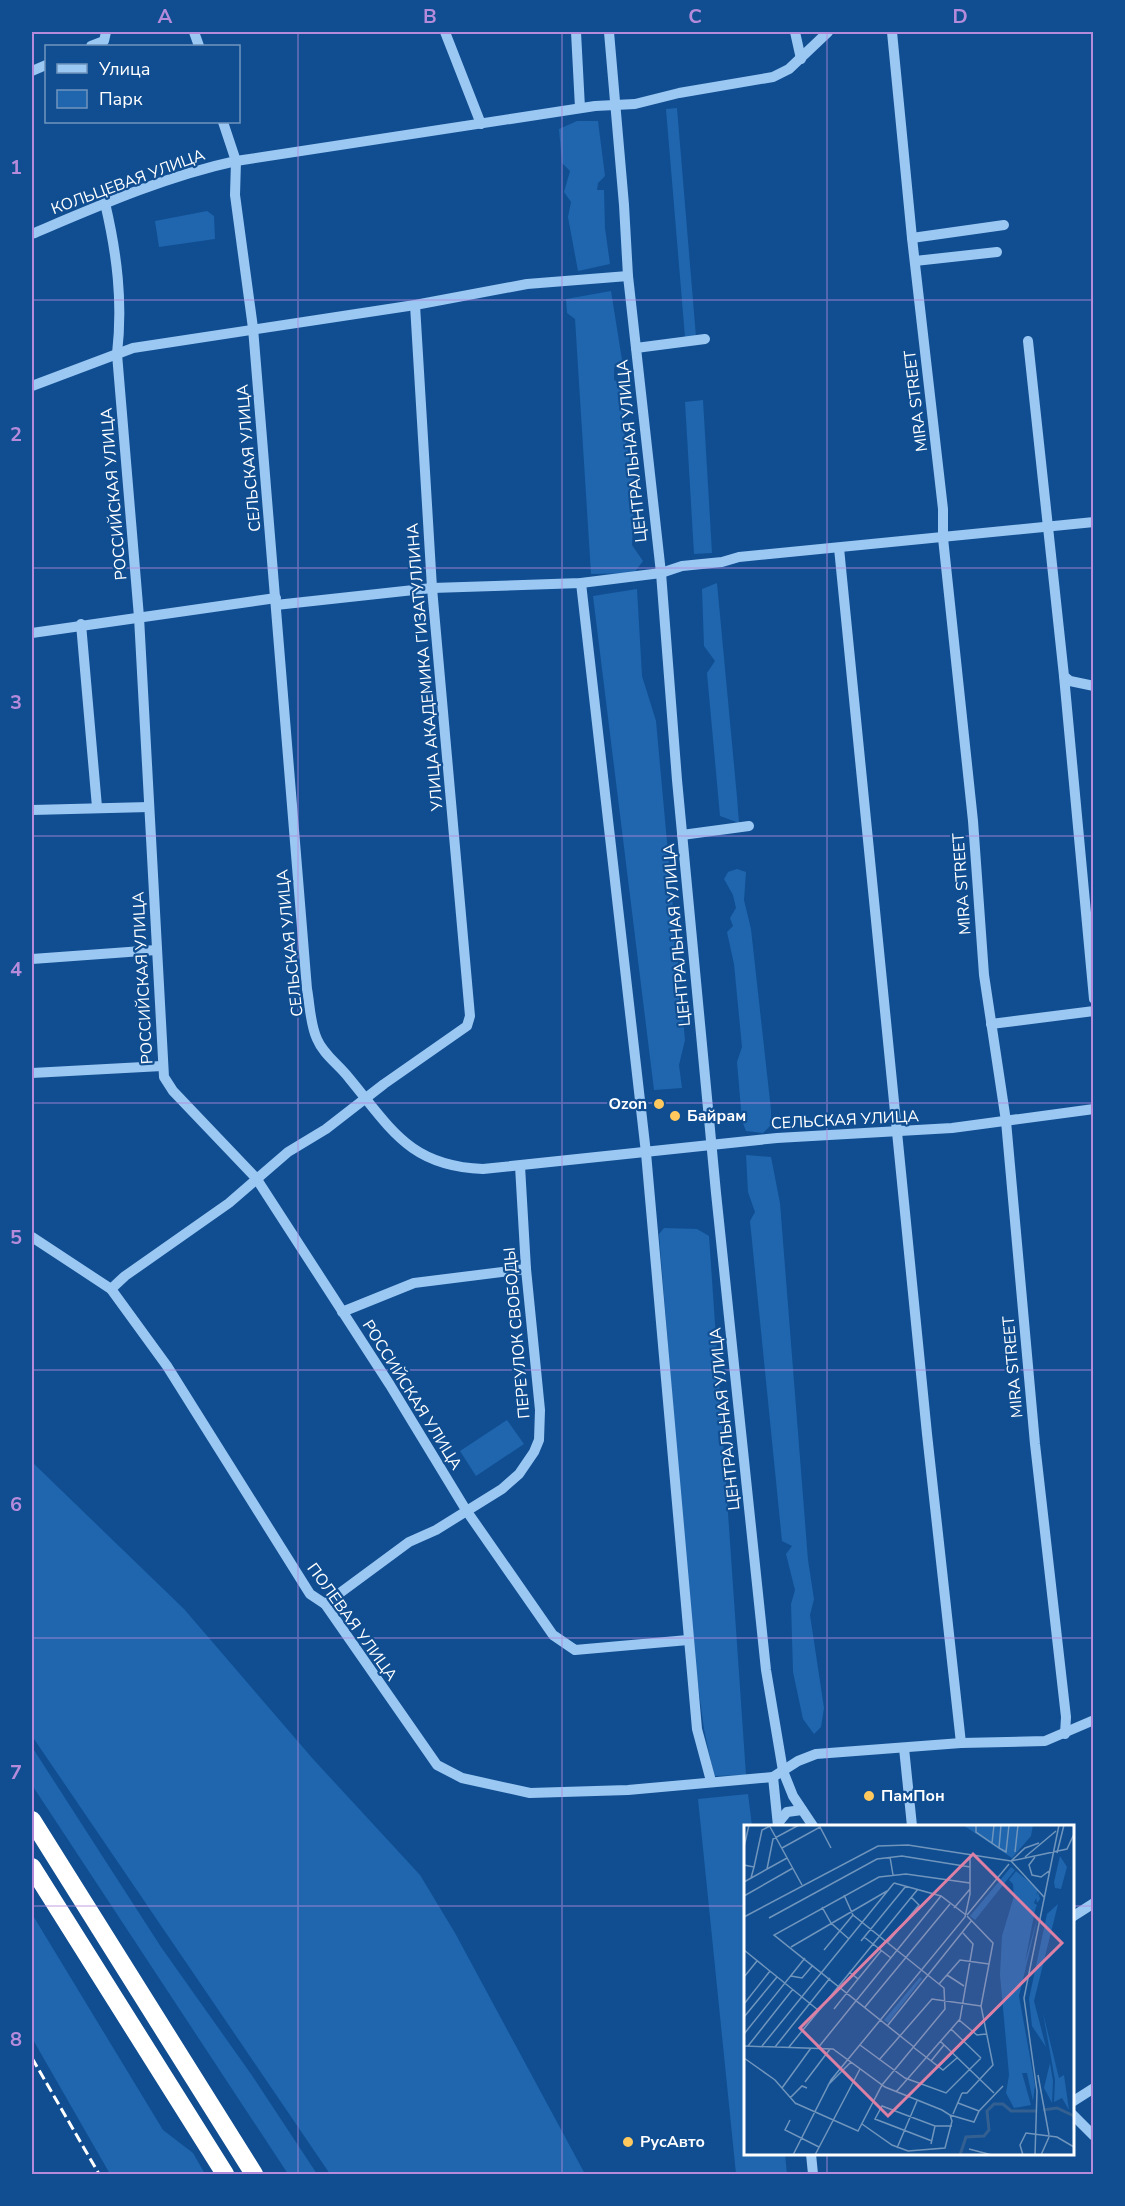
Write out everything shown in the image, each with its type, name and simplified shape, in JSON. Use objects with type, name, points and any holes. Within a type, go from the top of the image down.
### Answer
[{"type":"highway","points":[[32,1820],[254,2175]]},
{"type":"highway","points":[[32,1867],[225,2175]]},
{"type":"street","points":[[446,32],[481,124]]},
{"type":"street","points":[[576,32],[580,108]]},
{"type":"street","name":"ЦЕНТРАЛЬНАЯ УЛИЦА","points":[[609,32],[628,276],[661,573],[682,835],[711,1147],[766,1671],[778,1774],[812,1825]]},
{"type":"street","points":[[795,32],[801,59]]},
{"type":"street","name":"КОЛЬЦЕВАЯ УЛИЦА","points":[[32,234],[105,203],[204,168],[236,161],[580,108],[635,104],[679,93],[773,77],[789,69],[828,32]]},
{"type":"street","name":"MIRA STREET","points":[[892,32],[912,238],[943,509],[943,538],[973,820],[984,975],[1006,1121],[1035,1444],[1066,1717],[1065,1734]]},
{"type":"street","points":[[92,45],[105,36]]},
{"type":"street","name":"СЕЛЬСКАЯ УЛИЦА","points":[[223,123],[236,161],[235,195],[253,328],[307,989],[314,1032],[320,1046],[366,1099],[401,1138],[435,1162],[461,1168],[483,1169],[711,1147],[777,1138],[898,1132],[1094,1109]]},
{"type":"street","name":"РОССИЙСКАЯ УЛИЦА","points":[[105,203],[116,245],[122,315],[117,354],[138,617],[164,1077],[173,1091],[256,1178],[466,1510],[553,1635],[575,1650],[688,1640]]},
{"type":"street","points":[[912,238],[1004,225]]},
{"type":"street","points":[[915,261],[997,252]]},
{"type":"street","points":[[32,386],[133,348],[415,305],[527,284],[628,276]]},
{"type":"street","name":"УЛИЦА АКАДЕМИКА ГИЗАТУЛЛИНА","points":[[366,1099],[467,1026],[469,1005],[432,588],[415,305]]},
{"type":"street","points":[[636,348],[705,339]]},
{"type":"street","points":[[1028,341],[1046,527],[1064,676],[1094,999]]},
{"type":"street","points":[[32,633],[81,624],[276,601],[432,588],[581,583],[661,573],[682,566],[722,562],[739,557],[1094,522]]},
{"type":"street","points":[[839,548],[928,1446],[961,1743]]},
{"type":"street","points":[[581,583],[646,1153],[697,1729],[711,1781]]},
{"type":"street","points":[[81,624],[97,807]]},
{"type":"street","points":[[1064,676],[1070,681],[1094,686]]},
{"type":"street","points":[[32,810],[149,807]]},
{"type":"street","points":[[682,835],[749,826]]},
{"type":"street","points":[[32,959],[156,950]]},
{"type":"street","points":[[991,1024],[1094,1011]]},
{"type":"street","points":[[32,1073],[162,1066]]},
{"type":"street","points":[[111,1289],[125,1276],[229,1203],[288,1152],[366,1099]]},
{"type":"street","name":"ПЕРЕУЛОК СВОБОДЫ","points":[[325,1605],[409,1542],[436,1530],[502,1489],[519,1474],[539,1440],[540,1410],[526,1269],[520,1166]]},
{"type":"street","name":"ПОЛЕВАЯ УЛИЦА","points":[[32,1236],[111,1289],[167,1365],[310,1594],[325,1605],[437,1765],[462,1778],[530,1793],[628,1790],[778,1774]]},
{"type":"street","points":[[342,1312],[414,1283],[526,1269]]},
{"type":"street","points":[[778,1825],[778,1774],[798,1761],[816,1754],[961,1743],[1046,1741],[1094,1720]]},
{"type":"street","points":[[904,1748],[912,1825]]},
{"type":"street","points":[[778,1825],[787,1812],[802,1810]]},
{"type":"street","points":[[1074,1916],[1094,1903]]},
{"type":"street","points":[[1074,2101],[1094,2088]]},
{"type":"street","points":[[1074,2116],[1094,2136]]},
{"type":"street","points":[[811,2155],[813,2175]]},
{"type":"green space","points":[[677,108],[696,337],[685,337],[666,109]]},
{"type":"green space","points":[[577,121],[598,121],[605,176],[598,183],[597,190],[604,190],[605,228],[610,264],[578,271],[568,217],[571,202],[564,192],[570,171],[562,163],[559,129]]},
{"type":"green space","points":[[207,211],[214,216],[215,239],[159,247],[155,221]]},
{"type":"green space","points":[[611,291],[622,360],[614,368],[614,380],[622,384],[624,432],[635,485],[632,545],[643,561],[634,573],[591,574],[575,319],[567,313],[566,299]]},
{"type":"green space","points":[[703,400],[712,553],[694,554],[685,402]]},
{"type":"green space","points":[[717,583],[739,823],[720,816],[707,673],[715,661],[704,646],[702,589]]},
{"type":"green space","points":[[637,589],[642,676],[656,721],[685,1040],[679,1065],[682,1088],[654,1090],[593,596]]},
{"type":"green space","points":[[737,869],[746,872],[744,900],[751,929],[771,1110],[771,1125],[763,1133],[746,1131],[742,1121],[737,1062],[742,1047],[734,964],[727,932],[733,926],[730,918],[736,908],[733,895],[724,879],[728,872]]},
{"type":"green space","points":[[746,1155],[771,1157],[780,1203],[808,1560],[814,1599],[810,1615],[824,1708],[821,1727],[814,1734],[803,1719],[793,1672],[791,1604],[795,1590],[786,1554],[792,1546],[782,1541],[750,1221],[755,1212],[748,1192]]},
{"type":"green space","points":[[664,1228],[697,1229],[709,1236],[746,1775],[714,1776],[704,1729],[691,1632],[659,1234]]},
{"type":"green space","points":[[507,1420],[524,1444],[476,1476],[460,1451]]},
{"type":"green space","points":[[32,1462],[184,1609],[313,1759],[420,1875],[455,1933],[585,2174],[330,2174],[32,1736]]},
{"type":"green space","points":[[32,1747],[161,1947],[251,2074],[317,2174],[288,2174],[32,1785]]},
{"type":"green space","points":[[748,1794],[752,1825],[744,1825],[744,2155],[785,2155],[787,2174],[736,2174],[698,1799]]},
{"type":"green space","points":[[32,1914],[163,2130],[193,2153],[205,2174],[110,2174],[32,2038]]},
{"type":"railway","points":[[32,2058],[99,2174]]},
{"type":"place","name":"Ozon","points":[[659,1104]]},
{"type":"place","name":"Байрам","points":[[675,1116]]},
{"type":"place","name":"ПамПон","points":[[869,1796]]},
{"type":"place","name":"РусАвто","points":[[628,2142]]}]
